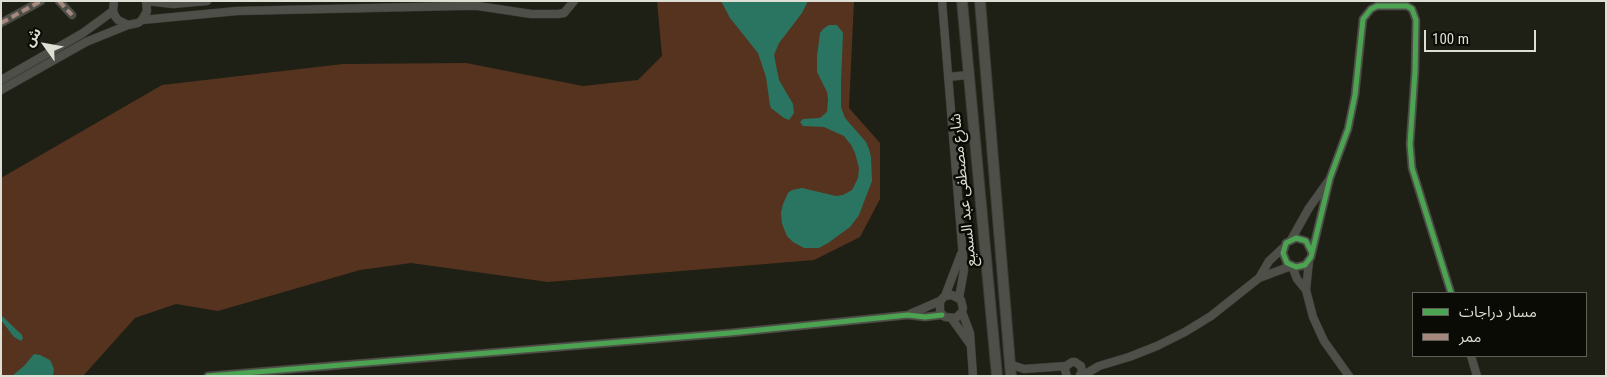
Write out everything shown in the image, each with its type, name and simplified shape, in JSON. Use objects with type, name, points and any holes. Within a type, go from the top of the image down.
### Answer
[{"type":"street","points":[[1,23],[41,1]]},
{"type":"street","points":[[59,1],[72,15]]},
{"type":"street","points":[[114,1],[113,11],[118,20],[128,24]]},
{"type":"street","points":[[142,20],[147,11],[146,1],[173,4],[206,1]]},
{"type":"street","points":[[1,90],[86,42],[142,20],[238,11],[362,5],[478,6],[531,14],[558,14],[564,13],[574,1]]},
{"type":"street","points":[[942,1],[964,270],[959,298]]},
{"type":"street","name":"شارع مصطفى عبد السميع","points":[[962,1],[997,376]]},
{"type":"street","name":"شارع مصطفى عبد السميع","points":[[980,1],[1010,376]]},
{"type":"street","points":[[1348,375],[1318,330],[1306,290],[1309,262],[1330,178],[1348,129],[1355,95],[1363,19],[1371,9],[1377,6],[1407,6],[1412,9],[1416,20],[1415,72],[1410,144],[1412,168],[1451,292]]},
{"type":"street","points":[[1,80],[83,33],[113,11]]},
{"type":"street","points":[[963,20],[970,12],[981,15]]},
{"type":"street","points":[[948,77],[968,75]]},
{"type":"street","points":[[1259,278],[1269,262],[1291,240],[1309,208],[1330,178]]},
{"type":"street","points":[[1291,240],[1302,239],[1306,241],[1312,251]]},
{"type":"street","points":[[1283,248],[1284,258],[1306,290]]},
{"type":"street","points":[[942,315],[939,309],[942,299],[962,253]]},
{"type":"street","points":[[1080,375],[1099,366],[1129,357],[1185,332],[1211,316],[1259,278],[1291,266],[1301,267],[1309,262]]},
{"type":"street","points":[[908,315],[952,294],[959,298],[962,304],[962,312],[968,325],[973,376]]},
{"type":"street","points":[[952,319],[962,312]]},
{"type":"street","points":[[208,376],[721,333],[908,315],[925,317],[942,315],[952,319],[970,344]]},
{"type":"street","points":[[1471,357],[1477,376]]},
{"type":"street","points":[[1009,364],[1024,369],[1066,366],[1072,362],[1099,366]]},
{"type":"street","points":[[1079,364],[1082,369],[1080,375]]},
{"type":"street","points":[[1066,366],[1064,370],[1067,376]]},
{"type":"shaded area","points":[[657,1],[854,1],[849,108],[880,143],[880,199],[860,237],[814,260],[548,282],[411,263],[360,270],[218,311],[176,304],[135,318],[83,376],[1,376],[1,178],[162,85],[343,64],[466,63],[583,86],[638,80],[662,56]]},
{"type":"water","points":[[721,1],[808,1],[802,13],[779,43],[774,55],[779,80],[793,104],[794,113],[789,120],[771,108],[766,77],[758,53],[730,18]]},
{"type":"water","points":[[829,25],[837,25],[843,33],[841,107],[845,118],[866,142],[869,149],[872,181],[859,215],[850,227],[819,248],[804,248],[787,236],[782,224],[781,213],[788,193],[802,188],[836,196],[843,195],[852,190],[858,178],[859,168],[855,153],[844,136],[824,127],[803,126],[800,122],[803,119],[820,118],[827,112],[827,92],[817,72],[817,56],[820,33]]},
{"type":"water","points":[[1,315],[22,335],[21,341],[14,337],[1,320]]},
{"type":"water","points":[[34,354],[50,360],[54,369],[53,376],[12,376],[24,366]]},
{"type":"marked path","points":[[1,23],[41,1]]},
{"type":"marked path","points":[[59,1],[72,15]]},
{"type":"cycle path","points":[[1311,251],[1306,241],[1296,238],[1286,243],[1283,253],[1287,263],[1296,267],[1305,265],[1311,257],[1330,178],[1348,129],[1355,95],[1363,19],[1371,9],[1377,6],[1407,6],[1412,9],[1416,20],[1415,72],[1410,144],[1412,168],[1451,292]]},
{"type":"cycle path","points":[[208,376],[730,333],[908,315],[925,317],[942,315]]}]
